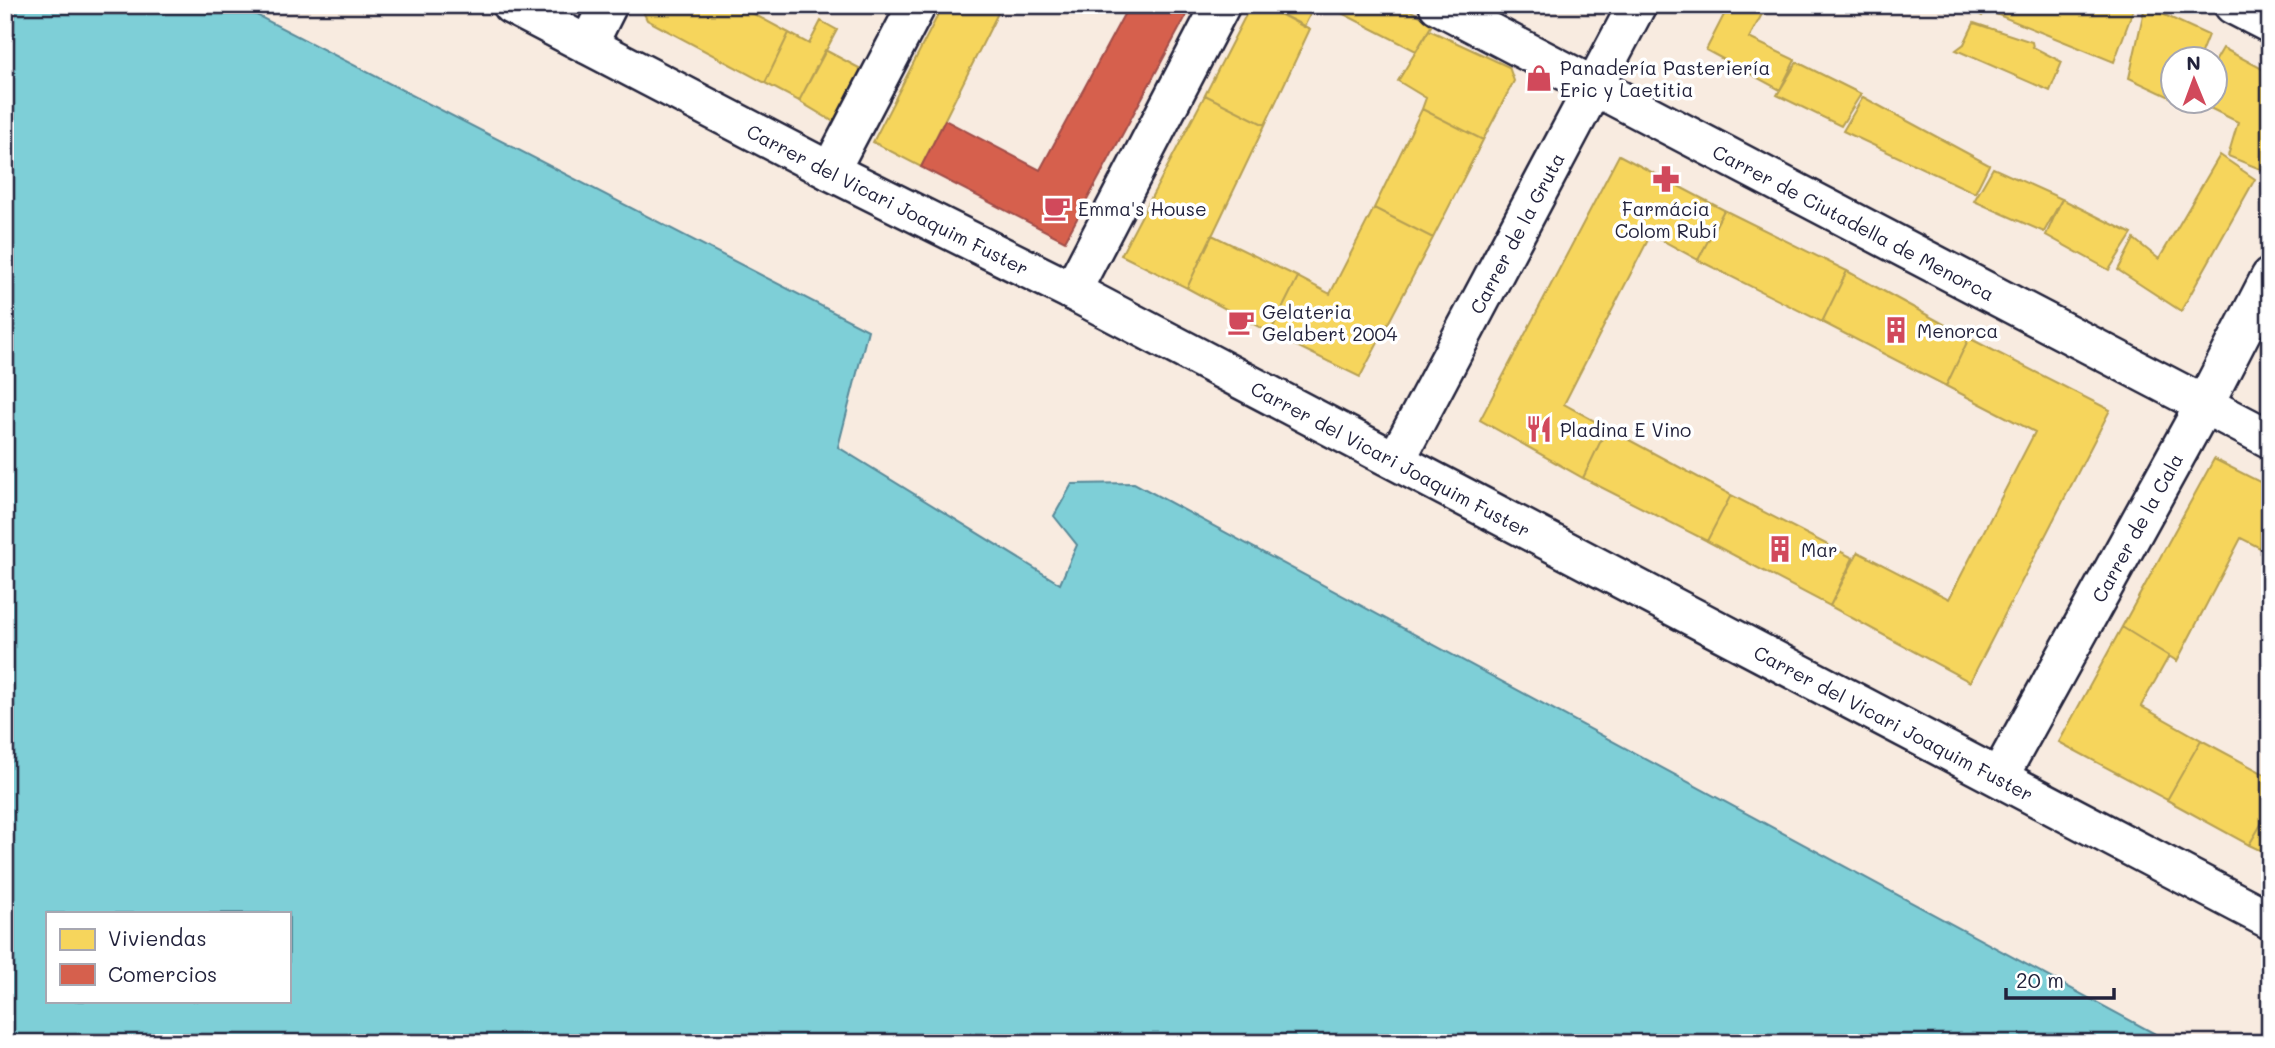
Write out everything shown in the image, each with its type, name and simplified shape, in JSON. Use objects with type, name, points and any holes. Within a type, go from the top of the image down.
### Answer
[{"type":"street","name":"Carrer del Vicari Joaquim Fuster","points":[[511,5],[830,172],[1073,291],[2270,920]]},
{"type":"street","points":[[588,45],[608,5]]},
{"type":"street","points":[[830,172],[918,5]]},
{"type":"street","points":[[1073,291],[1221,5]]},
{"type":"street","name":"Carrer de Ciutadella de Menorca","points":[[1437,5],[2270,439]]},
{"type":"street","name":"Carrer de la Gruta","points":[[1396,460],[1637,5]]},
{"type":"street","points":[[2233,5],[2270,24]]},
{"type":"street","name":"Carrer de la Cala","points":[[1999,776],[2204,405],[2270,277]]},
{"type":"water","points":[[5,5],[237,5],[868,330],[838,447],[1060,584],[1077,545],[1054,516],[1072,484],[1134,483],[2172,1043],[5,1043]]},
{"type":"building: Viviendas","points":[[640,5],[737,5],[789,33],[765,83],[647,20]]},
{"type":"building: Viviendas","points":[[943,5],[1002,5],[921,167],[873,142]]},
{"type":"building: Viviendas","points":[[1251,5],[1263,5],[1310,29],[1265,125],[1205,95]]},
{"type":"building: Viviendas","points":[[1263,5],[1315,5],[1304,27]]},
{"type":"building: Viviendas","points":[[1326,5],[1400,5],[1433,23],[1416,51]]},
{"type":"building: Viviendas","points":[[1729,5],[1767,5],[1749,38],[1795,60],[1780,90],[1706,50]]},
{"type":"building: Viviendas","points":[[1964,5],[1989,5],[1982,16]]},
{"type":"building: Viviendas","points":[[1989,5],[2135,5],[2114,62],[1986,10]]},
{"type":"building: Viviendas","points":[[2145,6],[2208,35],[2204,46],[2160,46],[2160,92],[2129,78]]},
{"type":"building: Viviendas","points":[[821,21],[837,30],[799,101],[765,83],[789,33],[809,44]]},
{"type":"building: Viviendas","points":[[1974,23],[2032,42],[2033,47],[2062,62],[2050,91],[1956,50],[1964,44]]},
{"type":"building: Viviendas","points":[[1429,30],[1509,67],[1514,81],[1483,140],[1422,109],[1426,98],[1398,81]]},
{"type":"building: Viviendas","points":[[825,50],[861,69],[834,122],[799,101]]},
{"type":"building: Viviendas","points":[[2230,52],[2270,73],[2270,173],[2228,156],[2238,122],[2226,116],[2230,116]]},
{"type":"building: Viviendas","points":[[1797,62],[1861,94],[1841,126],[1777,95]]},
{"type":"building: Viviendas","points":[[1205,95],[1265,125],[1187,288],[1121,255]]},
{"type":"building: Viviendas","points":[[1863,97],[1989,165],[1975,193],[1843,131]]},
{"type":"building: Viviendas","points":[[1422,109],[1483,140],[1433,238],[1374,208]]},
{"type":"building: Viviendas","points":[[1619,155],[1724,210],[1698,260],[1651,234],[1564,404],[1607,428],[1583,478],[1480,420]]},
{"type":"building: Viviendas","points":[[2220,155],[2255,179],[2181,311],[2118,270],[2134,239],[2159,259]]},
{"type":"building: Viviendas","points":[[1993,168],[2062,199],[2044,232],[1974,201]]},
{"type":"building: Viviendas","points":[[2062,199],[2132,234],[2109,270],[2046,235]]},
{"type":"building: Viviendas","points":[[1374,208],[1433,238],[1360,377],[1270,333],[1298,277],[1330,294]]},
{"type":"building: Viviendas","points":[[1724,210],[1847,271],[1822,322],[1698,260]]},
{"type":"building: Viviendas","points":[[1212,235],[1298,277],[1270,333],[1187,288]]},
{"type":"building: Viviendas","name":"Menorca","points":[[1847,271],[1969,338],[1946,386],[1822,322]]},
{"type":"building: Viviendas","points":[[1969,338],[2110,410],[1970,682],[1830,606],[1858,552],[1949,599],[2035,432],[1946,386]]},
{"type":"building: Viviendas","points":[[1607,428],[1731,495],[1707,541],[1583,478]]},
{"type":"building: Viviendas","points":[[2214,459],[2270,487],[2270,553],[2241,538],[2177,661],[2122,627]]},
{"type":"building: Viviendas","name":"Mar","points":[[1731,495],[1853,558],[1830,606],[1707,541]]},
{"type":"building: Viviendas","points":[[2122,627],[2169,656],[2141,706],[2201,740],[2167,800],[2059,742]]},
{"type":"building: Viviendas","points":[[2201,740],[2270,777],[2270,809],[2249,845],[2167,800]]},
{"type":"building: Viviendas","points":[[2270,809],[2270,855],[2249,845]]},
{"type":"building: Comercios","points":[[1129,5],[1192,5],[1065,241],[921,167],[945,120],[1040,170]]},
{"type":"place","name":"Panadería Pasteriería Eric y Laetitia","points":[[1539,78]]},
{"type":"place","name":"Farmácia Colom Rubí","points":[[1666,179]]},
{"type":"place","name":"Emma's House","points":[[1057,208]]},
{"type":"place","name":"Gelateria Gelabert 2004","points":[[1241,322]]},
{"type":"place","name":"Menorca","points":[[1896,330]]},
{"type":"place","name":"Pladina E Vino","points":[[1539,429]]},
{"type":"place","name":"Mar","points":[[1780,549]]}]
